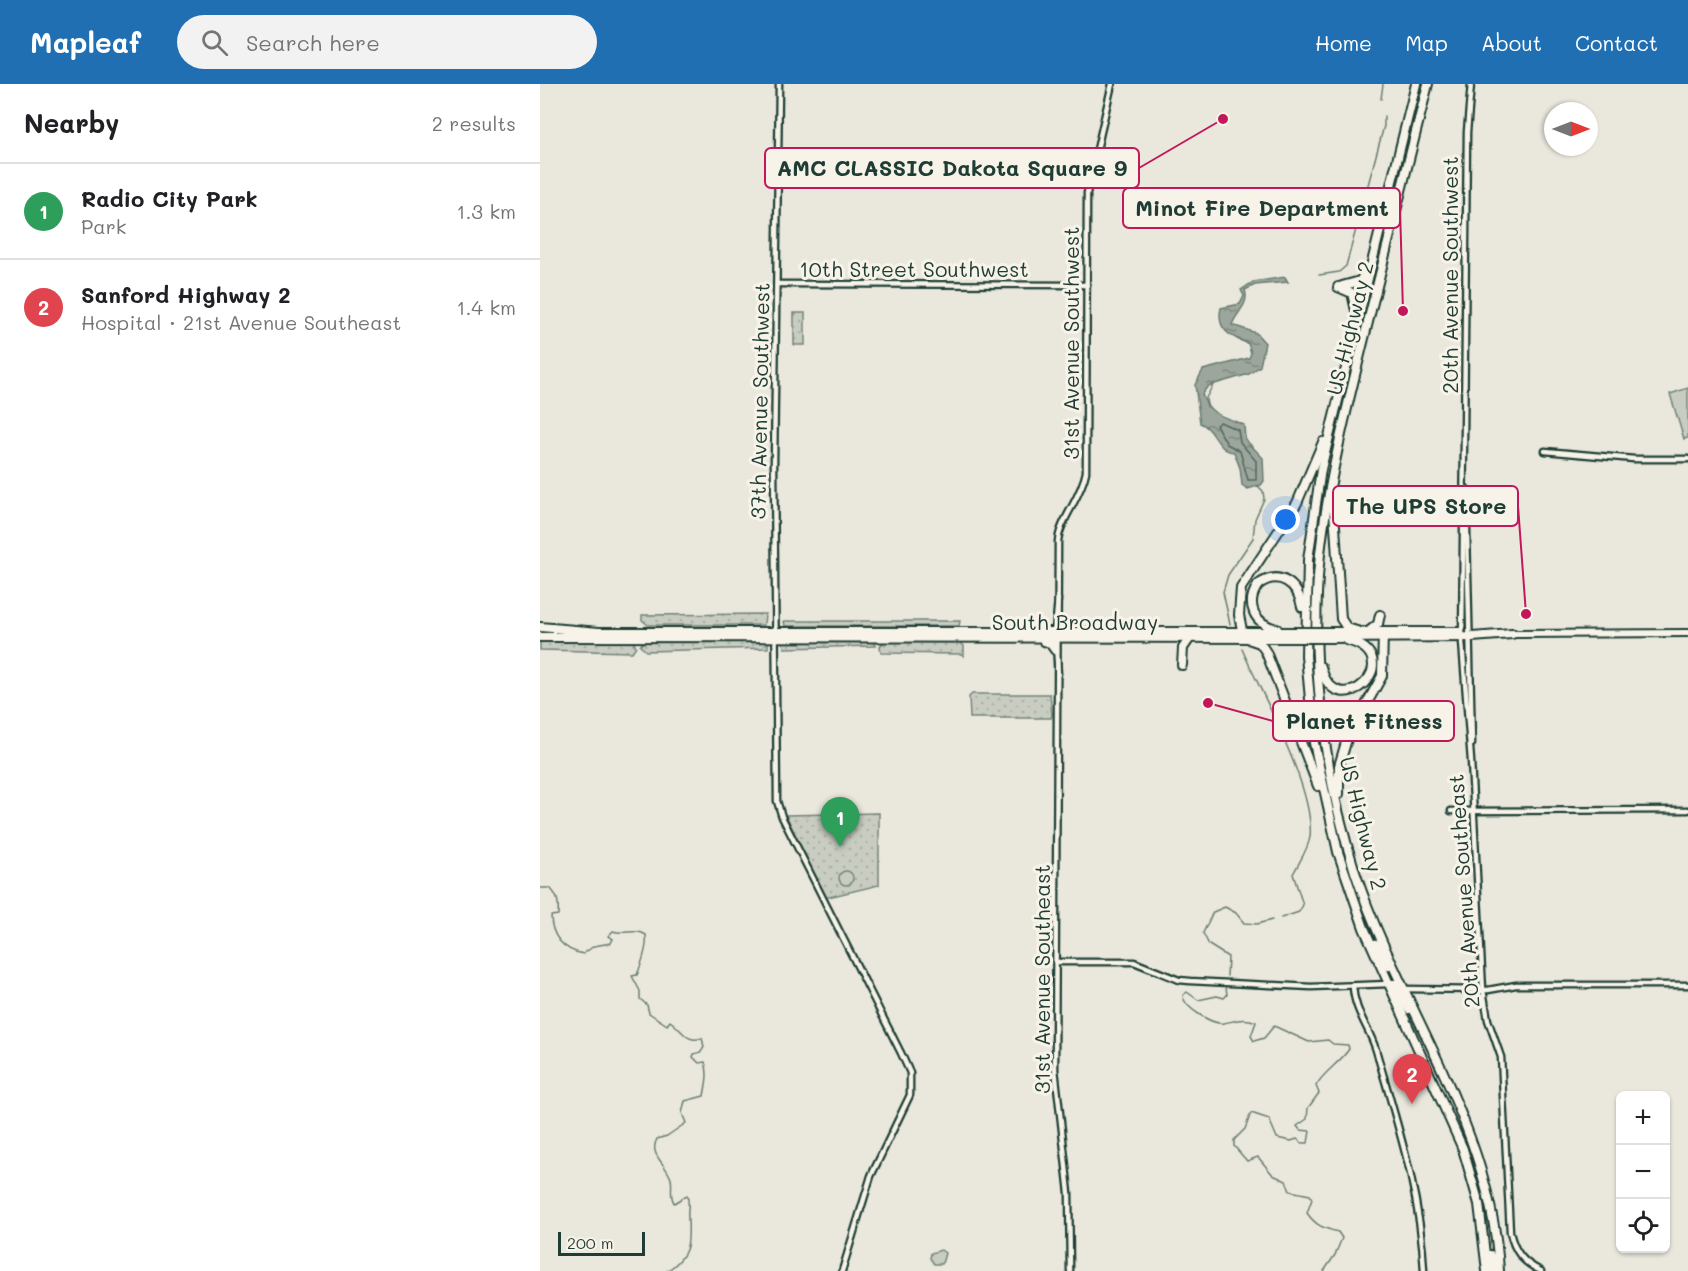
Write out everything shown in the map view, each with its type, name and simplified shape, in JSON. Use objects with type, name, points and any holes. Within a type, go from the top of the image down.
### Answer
[{"type":"highway","name":"US Highway 2","points":[[1416,84],[1321,469],[1311,531],[1305,628],[1309,710],[1338,852],[1364,928],[1463,1149],[1475,1185],[1487,1271]]},
{"type":"highway","name":"US Highway 2","points":[[1428,84],[1336,456],[1320,553],[1317,645],[1323,722],[1343,831],[1371,917],[1482,1168],[1494,1225],[1499,1271]]},
{"type":"highway","points":[[1417,127],[1432,84]]},
{"type":"highway","points":[[1353,339],[1356,300],[1352,293],[1338,287],[1360,281],[1374,257]]},
{"type":"highway","points":[[1253,638],[1240,632],[1241,588],[1302,494],[1336,407]]},
{"type":"highway","points":[[1336,456],[1333,505],[1341,616],[1345,626],[1363,632],[1378,624],[1381,618],[1399,635],[1389,641],[1383,657]]},
{"type":"highway","points":[[1293,634],[1263,625],[1253,612],[1252,594],[1263,581],[1281,578],[1295,587],[1300,598],[1305,628]]},
{"type":"highway","points":[[1224,632],[1235,626],[1239,615]]},
{"type":"highway","points":[[540,627],[637,635]]},
{"type":"highway","name":"South Broadway","points":[[1057,635],[1108,631],[1240,632],[1329,636],[1512,634]]},
{"type":"highway","name":"South Broadway","points":[[637,635],[679,632],[879,639],[911,638],[934,634],[1193,638],[1253,638],[1293,634]]},
{"type":"highway","points":[[879,639],[882,634],[933,632]]},
{"type":"highway","name":"South Broadway","points":[[637,635],[933,632],[1000,638],[1028,635]]},
{"type":"highway","name":"South Broadway","points":[[1329,636],[1363,632],[1383,635]]},
{"type":"highway","points":[[540,637],[637,635]]},
{"type":"highway","points":[[1028,635],[1047,641],[1055,650]]},
{"type":"highway","points":[[1000,638],[1057,635]]},
{"type":"highway","points":[[1343,831],[1338,786],[1342,756],[1349,733],[1380,683],[1383,635]]},
{"type":"highway","points":[[1317,645],[1322,672],[1329,685],[1348,692],[1360,688],[1371,675],[1370,656],[1358,644],[1329,636]]},
{"type":"highway","points":[[1182,665],[1183,648],[1193,638],[1251,640],[1264,647],[1326,800]]},
{"type":"highway","points":[[1364,928],[1404,990]]},
{"type":"highway","points":[[1389,984],[1397,987],[1428,1042]]},
{"type":"highway","points":[[1483,1230],[1493,1271]]},
{"type":"main road","name":"South Broadway","points":[[1512,634],[1688,633]]},
{"type":"street","name":"37th Avenue Southwest","points":[[779,84],[775,635],[777,801],[779,811],[901,1053],[911,1080],[907,1102],[871,1176],[842,1271]]},
{"type":"street","name":"31st Avenue Southwest","points":[[1057,722],[1059,535],[1082,491],[1086,472],[1087,193],[1112,84]]},
{"type":"street","name":"20th Avenue Southwest","points":[[1470,84],[1467,115],[1465,635],[1471,761]]},
{"type":"street","name":"10th Street Southwest","points":[[777,284],[1087,285]]},
{"type":"street","points":[[1545,451],[1634,459],[1688,459]]},
{"type":"street","name":"31st Avenue Southwest","points":[[1057,635],[1055,650],[1058,674]]},
{"type":"street","name":"31st Avenue Southeast","points":[[1057,722],[1055,1069],[1069,1193],[1070,1271]]},
{"type":"street","name":"20th Avenue Southeast","points":[[1471,761],[1483,990],[1488,1020],[1501,1057],[1510,1232],[1517,1252],[1526,1263],[1541,1271]]},
{"type":"street","points":[[1451,811],[1688,810]]},
{"type":"street","points":[[1057,962],[1134,962],[1179,980],[1190,981],[1285,986],[1389,984]]},
{"type":"street","points":[[1404,990],[1483,990],[1516,985],[1688,985]]},
{"type":"street","points":[[1353,986],[1355,1007],[1375,1048],[1416,1194],[1424,1271]]},
{"type":"shaded area","points":[[794,313],[805,313],[805,345],[794,345]]},
{"type":"shaded area","points":[[1688,388],[1688,438],[1684,439],[1670,394]]},
{"type":"shaded area","points":[[765,614],[764,625],[648,625],[642,620],[642,615]]},
{"type":"shaded area","points":[[784,621],[960,621],[959,626],[785,626]]},
{"type":"shaded area","points":[[540,639],[632,641],[636,646],[632,652],[540,650]]},
{"type":"shaded area","points":[[644,641],[768,642],[768,648],[646,651],[640,646]]},
{"type":"shaded area","points":[[783,641],[873,641],[876,646],[784,648]]},
{"type":"shaded area","points":[[885,641],[959,641],[964,646],[964,656],[961,654],[881,653],[880,646]]},
{"type":"shaded area","points":[[972,694],[1050,694],[1052,715],[1051,718],[970,718],[969,697]]},
{"type":"shaded area","points":[[879,813],[879,885],[825,898],[786,815]]},
{"type":"shaded area","points":[[846,871],[851,873],[853,878],[851,883],[846,885],[841,883],[839,878],[841,873]]},
{"type":"shaded area","points":[[941,1250],[945,1253],[942,1264],[934,1264],[930,1258],[931,1253]]},
{"type":"water","points":[[1285,277],[1288,282],[1255,285],[1245,290],[1246,300],[1232,325],[1256,333],[1265,343],[1260,366],[1249,374],[1208,386],[1202,394],[1213,411],[1244,425],[1245,439],[1263,458],[1264,481],[1261,485],[1248,489],[1242,485],[1240,468],[1234,452],[1223,448],[1210,430],[1200,423],[1195,385],[1203,370],[1249,358],[1251,353],[1248,343],[1230,335],[1223,327],[1221,308],[1240,304],[1244,296],[1241,290],[1253,282]]},
{"type":"waterway","points":[[1381,99],[1383,84]]},
{"type":"waterway","points":[[1319,275],[1339,272],[1346,266],[1384,126],[1384,116]]},
{"type":"waterway","points":[[1237,339],[1249,344]]},
{"type":"waterway","points":[[1207,407],[1206,398],[1214,383]]},
{"type":"waterway","points":[[1230,624],[1223,592],[1228,575],[1253,538],[1255,519],[1264,499],[1263,491],[1257,485]]},
{"type":"waterway","points":[[1242,649],[1296,769],[1309,817],[1309,842],[1293,874],[1303,905],[1299,912],[1281,918]]},
{"type":"waterway","points":[[540,888],[550,888],[555,894],[558,915],[551,916],[553,930],[564,945],[576,952],[583,954],[594,946],[611,943],[613,939],[608,936],[613,931],[638,932],[646,935],[645,950],[637,975],[632,976],[640,991],[640,999],[647,1005],[649,1013],[667,1025],[670,1021],[688,1037],[702,1038],[704,1047],[693,1057],[699,1063],[705,1062],[707,1075],[704,1096],[685,1101],[682,1113],[686,1123],[667,1136],[657,1139],[655,1145],[656,1155],[671,1179],[674,1203],[687,1195],[688,1202],[688,1242],[680,1260],[667,1271]]},
{"type":"waterway","points":[[1227,976],[1228,957],[1209,945],[1203,933],[1213,912],[1225,907],[1236,913],[1244,923],[1257,924],[1272,920]]},
{"type":"waterway","points":[[1226,987],[1227,995],[1224,998],[1217,996],[1198,1000],[1187,992],[1183,995],[1184,1000],[1199,1014],[1219,1023],[1244,1020],[1256,1022],[1251,1036],[1254,1041],[1264,1038],[1274,1026],[1309,1042],[1328,1040],[1333,1044],[1348,1045],[1349,1049],[1346,1054],[1319,1081],[1316,1086],[1319,1093],[1308,1108],[1307,1119],[1297,1126],[1300,1130],[1310,1131],[1308,1143],[1302,1143],[1297,1139],[1291,1141],[1277,1138],[1269,1119],[1251,1113],[1245,1129],[1234,1140],[1234,1146],[1247,1161],[1258,1157],[1273,1175],[1286,1181],[1290,1191],[1310,1195],[1312,1199],[1307,1213],[1310,1217],[1320,1226],[1338,1232],[1342,1238],[1335,1255],[1324,1271]]},
{"type":"place","name":"AMC CLASSIC Dakota Square 9","points":[[1223,119]]},
{"type":"place","name":"Minot Fire Department","points":[[1403,311]]},
{"type":"place","name":"The UPS Store","points":[[1526,614]]},
{"type":"place","name":"Planet Fitness","points":[[1208,703]]},
{"type":"place","name":"Radio City Park","points":[[840,847]]},
{"type":"place","name":"Sanford Highway 2","points":[[1412,1104]]}]
